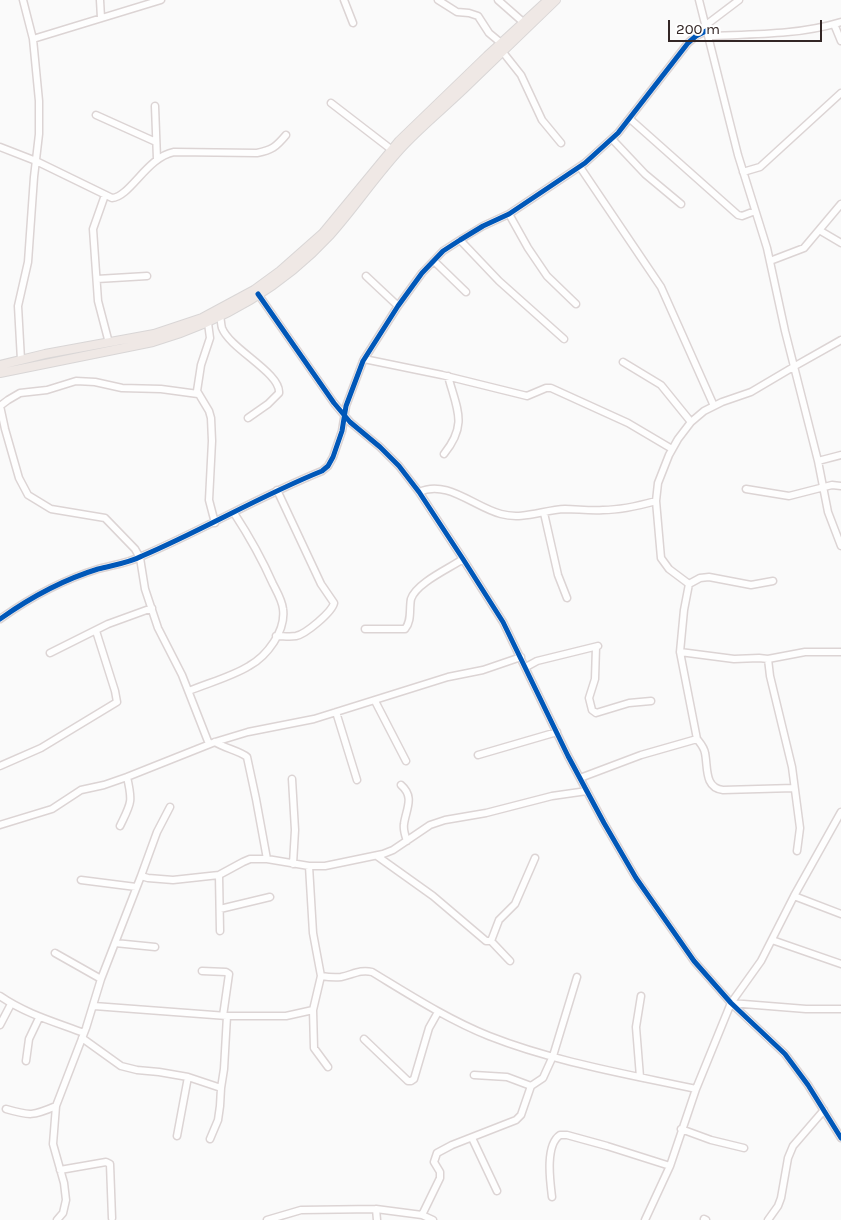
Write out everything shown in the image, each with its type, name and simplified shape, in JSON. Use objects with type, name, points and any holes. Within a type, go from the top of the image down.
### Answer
[{"type":"main road","points":[[0,373],[153,342],[208,322],[284,278],[330,235],[405,145],[523,22],[548,0]]},
{"type":"main road","points":[[0,365],[154,334],[190,323],[254,290],[280,271],[323,232],[392,150],[501,47],[556,0]]},
{"type":"street","points":[[21,360],[18,306],[28,262],[39,134],[39,101],[33,39],[23,0]]},
{"type":"street","points":[[100,0],[102,18]]},
{"type":"street","points":[[33,39],[161,0]]},
{"type":"street","points":[[344,0],[353,23]]},
{"type":"street","points":[[438,0],[457,12],[478,16],[521,75],[542,120],[561,143]]},
{"type":"street","points":[[498,0],[523,22]]},
{"type":"street","points":[[699,0],[743,172],[770,261],[785,331],[818,461],[828,512],[841,546]]},
{"type":"street","points":[[1,617],[57,584],[98,569],[140,558],[278,490],[322,471],[328,466],[333,456],[345,416],[346,406],[364,359],[422,273],[443,251],[483,226],[509,214],[580,167],[612,139],[688,43],[696,36],[708,30],[739,0]]},
{"type":"street","points":[[708,30],[777,33],[808,30],[838,23],[841,40]]},
{"type":"street","points":[[743,172],[760,167],[841,93]]},
{"type":"street","points":[[331,103],[392,150]]},
{"type":"street","points":[[154,106],[157,159]]},
{"type":"street","points":[[96,115],[156,142]]},
{"type":"street","points":[[630,118],[738,215],[742,216],[755,211]]},
{"type":"street","points":[[0,147],[36,161],[112,198],[120,196],[157,159],[166,153],[257,152],[270,150],[286,135]]},
{"type":"street","points":[[612,139],[645,174],[681,204]]},
{"type":"street","points":[[580,167],[662,287],[714,406]]},
{"type":"street","points":[[105,195],[93,229],[98,300],[109,343]]},
{"type":"street","points":[[770,261],[804,248],[841,204]]},
{"type":"street","points":[[509,214],[528,248],[547,276],[576,304]]},
{"type":"street","points":[[819,230],[841,243]]},
{"type":"street","points":[[460,240],[504,285],[564,339]]},
{"type":"street","points":[[434,261],[466,292]]},
{"type":"street","points":[[97,279],[147,276]]},
{"type":"street","points":[[366,276],[398,306]]},
{"type":"street","points":[[258,294],[345,416],[399,466],[419,492],[463,559],[503,622],[580,778],[636,878],[694,961],[731,1003],[785,1054],[808,1085],[841,1138]]},
{"type":"street","points":[[220,316],[222,329],[232,341],[272,377],[280,389],[279,393],[268,404],[248,418]]},
{"type":"street","points":[[208,322],[210,338],[201,365],[198,394],[211,418],[212,441],[209,500],[215,522]]},
{"type":"street","points":[[689,584],[669,569],[661,558],[656,502],[658,483],[672,449],[691,422],[704,411],[752,392],[841,340]]},
{"type":"street","points":[[364,359],[448,376],[527,396],[546,388],[551,388],[628,423],[672,449]]},
{"type":"street","points":[[623,362],[661,385],[691,422]]},
{"type":"street","points":[[444,454],[455,440],[459,428],[458,411],[448,376]]},
{"type":"street","points":[[198,394],[161,389],[122,388],[95,382],[76,381],[47,390],[20,394],[0,406],[4,430],[19,478],[28,496],[51,509],[105,518],[130,543],[140,558],[145,589],[158,628],[212,743],[247,757],[267,859]]},
{"type":"street","points":[[818,461],[841,455]]},
{"type":"street","points":[[746,489],[789,496],[832,485],[841,486]]},
{"type":"street","points":[[419,492],[427,488],[448,490],[502,514],[516,516],[564,510],[622,509],[656,502]]},
{"type":"street","points":[[276,636],[297,636],[311,628],[333,609],[334,603],[322,584],[278,490]]},
{"type":"street","points":[[188,691],[250,666],[265,654],[276,636],[283,619],[281,602],[266,567],[234,513]]},
{"type":"street","points":[[544,513],[558,575],[567,598]]},
{"type":"street","points":[[365,630],[405,629],[408,626],[411,600],[420,586],[463,559]]},
{"type":"street","points":[[689,584],[700,578],[709,577],[751,585],[774,581]]},
{"type":"street","points":[[689,584],[684,610],[680,652],[697,739],[703,747],[710,782],[714,788],[723,790],[794,788]]},
{"type":"street","points":[[50,653],[108,624],[152,608]]},
{"type":"street","points":[[0,766],[41,748],[116,702],[116,690],[96,631]]},
{"type":"street","points":[[526,667],[537,661],[597,647],[595,680],[589,698],[592,710],[596,713],[629,702],[651,700]]},
{"type":"street","points":[[680,652],[734,659],[768,659],[805,652],[841,652]]},
{"type":"street","points":[[0,825],[52,809],[81,790],[127,777],[212,743],[248,732],[314,719],[448,677],[483,670],[521,657]]},
{"type":"street","points":[[768,659],[770,676],[792,767],[800,828],[797,851]]},
{"type":"street","points":[[375,701],[406,761]]},
{"type":"street","points":[[336,712],[357,780]]},
{"type":"street","points":[[478,755],[557,732]]},
{"type":"street","points":[[580,778],[641,755],[697,739]]},
{"type":"street","points":[[120,826],[131,801],[127,777]]},
{"type":"street","points":[[292,778],[295,830],[293,864]]},
{"type":"street","points":[[401,785],[409,797],[404,825],[407,841]]},
{"type":"street","points":[[141,876],[173,880],[219,875],[242,862],[267,859],[309,866],[325,866],[377,856],[393,850],[430,825],[445,820],[486,813],[552,796],[587,791]]},
{"type":"street","points":[[57,1220],[63,1213],[66,1200],[53,1144],[56,1106],[136,887],[157,832],[170,807]]},
{"type":"street","points":[[645,1220],[670,1166],[681,1129],[731,1003],[762,961],[794,896],[840,817]]},
{"type":"street","points":[[377,856],[433,896],[486,941],[491,942],[510,961]]},
{"type":"street","points":[[491,942],[499,920],[515,904],[535,858]]},
{"type":"street","points":[[309,866],[313,933],[320,976],[313,1010],[314,1048],[328,1067]]},
{"type":"street","points":[[219,875],[220,930]]},
{"type":"street","points":[[80,880],[136,887]]},
{"type":"street","points":[[794,896],[841,914]]},
{"type":"street","points":[[220,909],[270,897]]},
{"type":"street","points":[[772,940],[841,964]]},
{"type":"street","points":[[115,943],[155,947]]},
{"type":"street","points":[[55,953],[101,980]]},
{"type":"street","points":[[320,976],[337,977],[352,975],[364,970],[372,972],[438,1012],[489,1036],[532,1051],[696,1089]]},
{"type":"street","points":[[202,971],[226,972],[229,974],[225,1016],[224,1069],[218,1120],[210,1139]]},
{"type":"street","points":[[422,1215],[440,1178],[440,1172],[434,1162],[437,1153],[444,1148],[516,1120],[521,1115],[531,1086],[543,1078],[553,1056],[577,977]]},
{"type":"street","points":[[0,996],[11,1004],[39,1018],[83,1036],[121,1066],[188,1078],[221,1088]]},
{"type":"street","points":[[640,1077],[636,1027],[641,996]]},
{"type":"street","points":[[731,1003],[806,1009],[841,1009]]},
{"type":"street","points":[[0,1025],[11,1004]]},
{"type":"street","points":[[94,1006],[225,1016],[286,1016],[313,1010]]},
{"type":"street","points":[[364,1039],[408,1081],[411,1081],[414,1079],[429,1028],[438,1012]]},
{"type":"street","points":[[26,1061],[29,1039],[39,1018]]},
{"type":"street","points":[[474,1075],[507,1077],[531,1086]]},
{"type":"street","points":[[177,1136],[188,1078]]},
{"type":"street","points":[[6,1109],[23,1114],[36,1114],[56,1106]]},
{"type":"street","points":[[768,1220],[782,1198],[788,1158],[793,1146],[824,1110]]},
{"type":"street","points":[[681,1129],[711,1140],[744,1148]]},
{"type":"street","points":[[552,1197],[550,1167],[552,1145],[560,1135],[607,1146],[670,1166]]},
{"type":"street","points":[[472,1138],[497,1190]]},
{"type":"street","points":[[60,1170],[106,1162],[110,1164],[112,1218]]},
{"type":"street","points":[[376,1209],[377,1220]]},
{"type":"street","points":[[267,1220],[301,1210],[376,1209],[422,1215],[433,1220]]},
{"type":"cycle path","points":[[0,619],[23,603],[59,584],[85,573],[137,558],[322,471],[328,466],[333,457],[342,431],[346,406],[363,361],[398,306],[422,273],[443,251],[483,226],[509,214],[585,163],[618,133],[688,43],[696,36],[708,30]]},
{"type":"cycle path","points":[[258,294],[334,403],[350,422],[399,466],[419,492],[463,559],[503,622],[568,756],[636,878],[694,961],[731,1003],[785,1054],[808,1085],[841,1138]]}]
